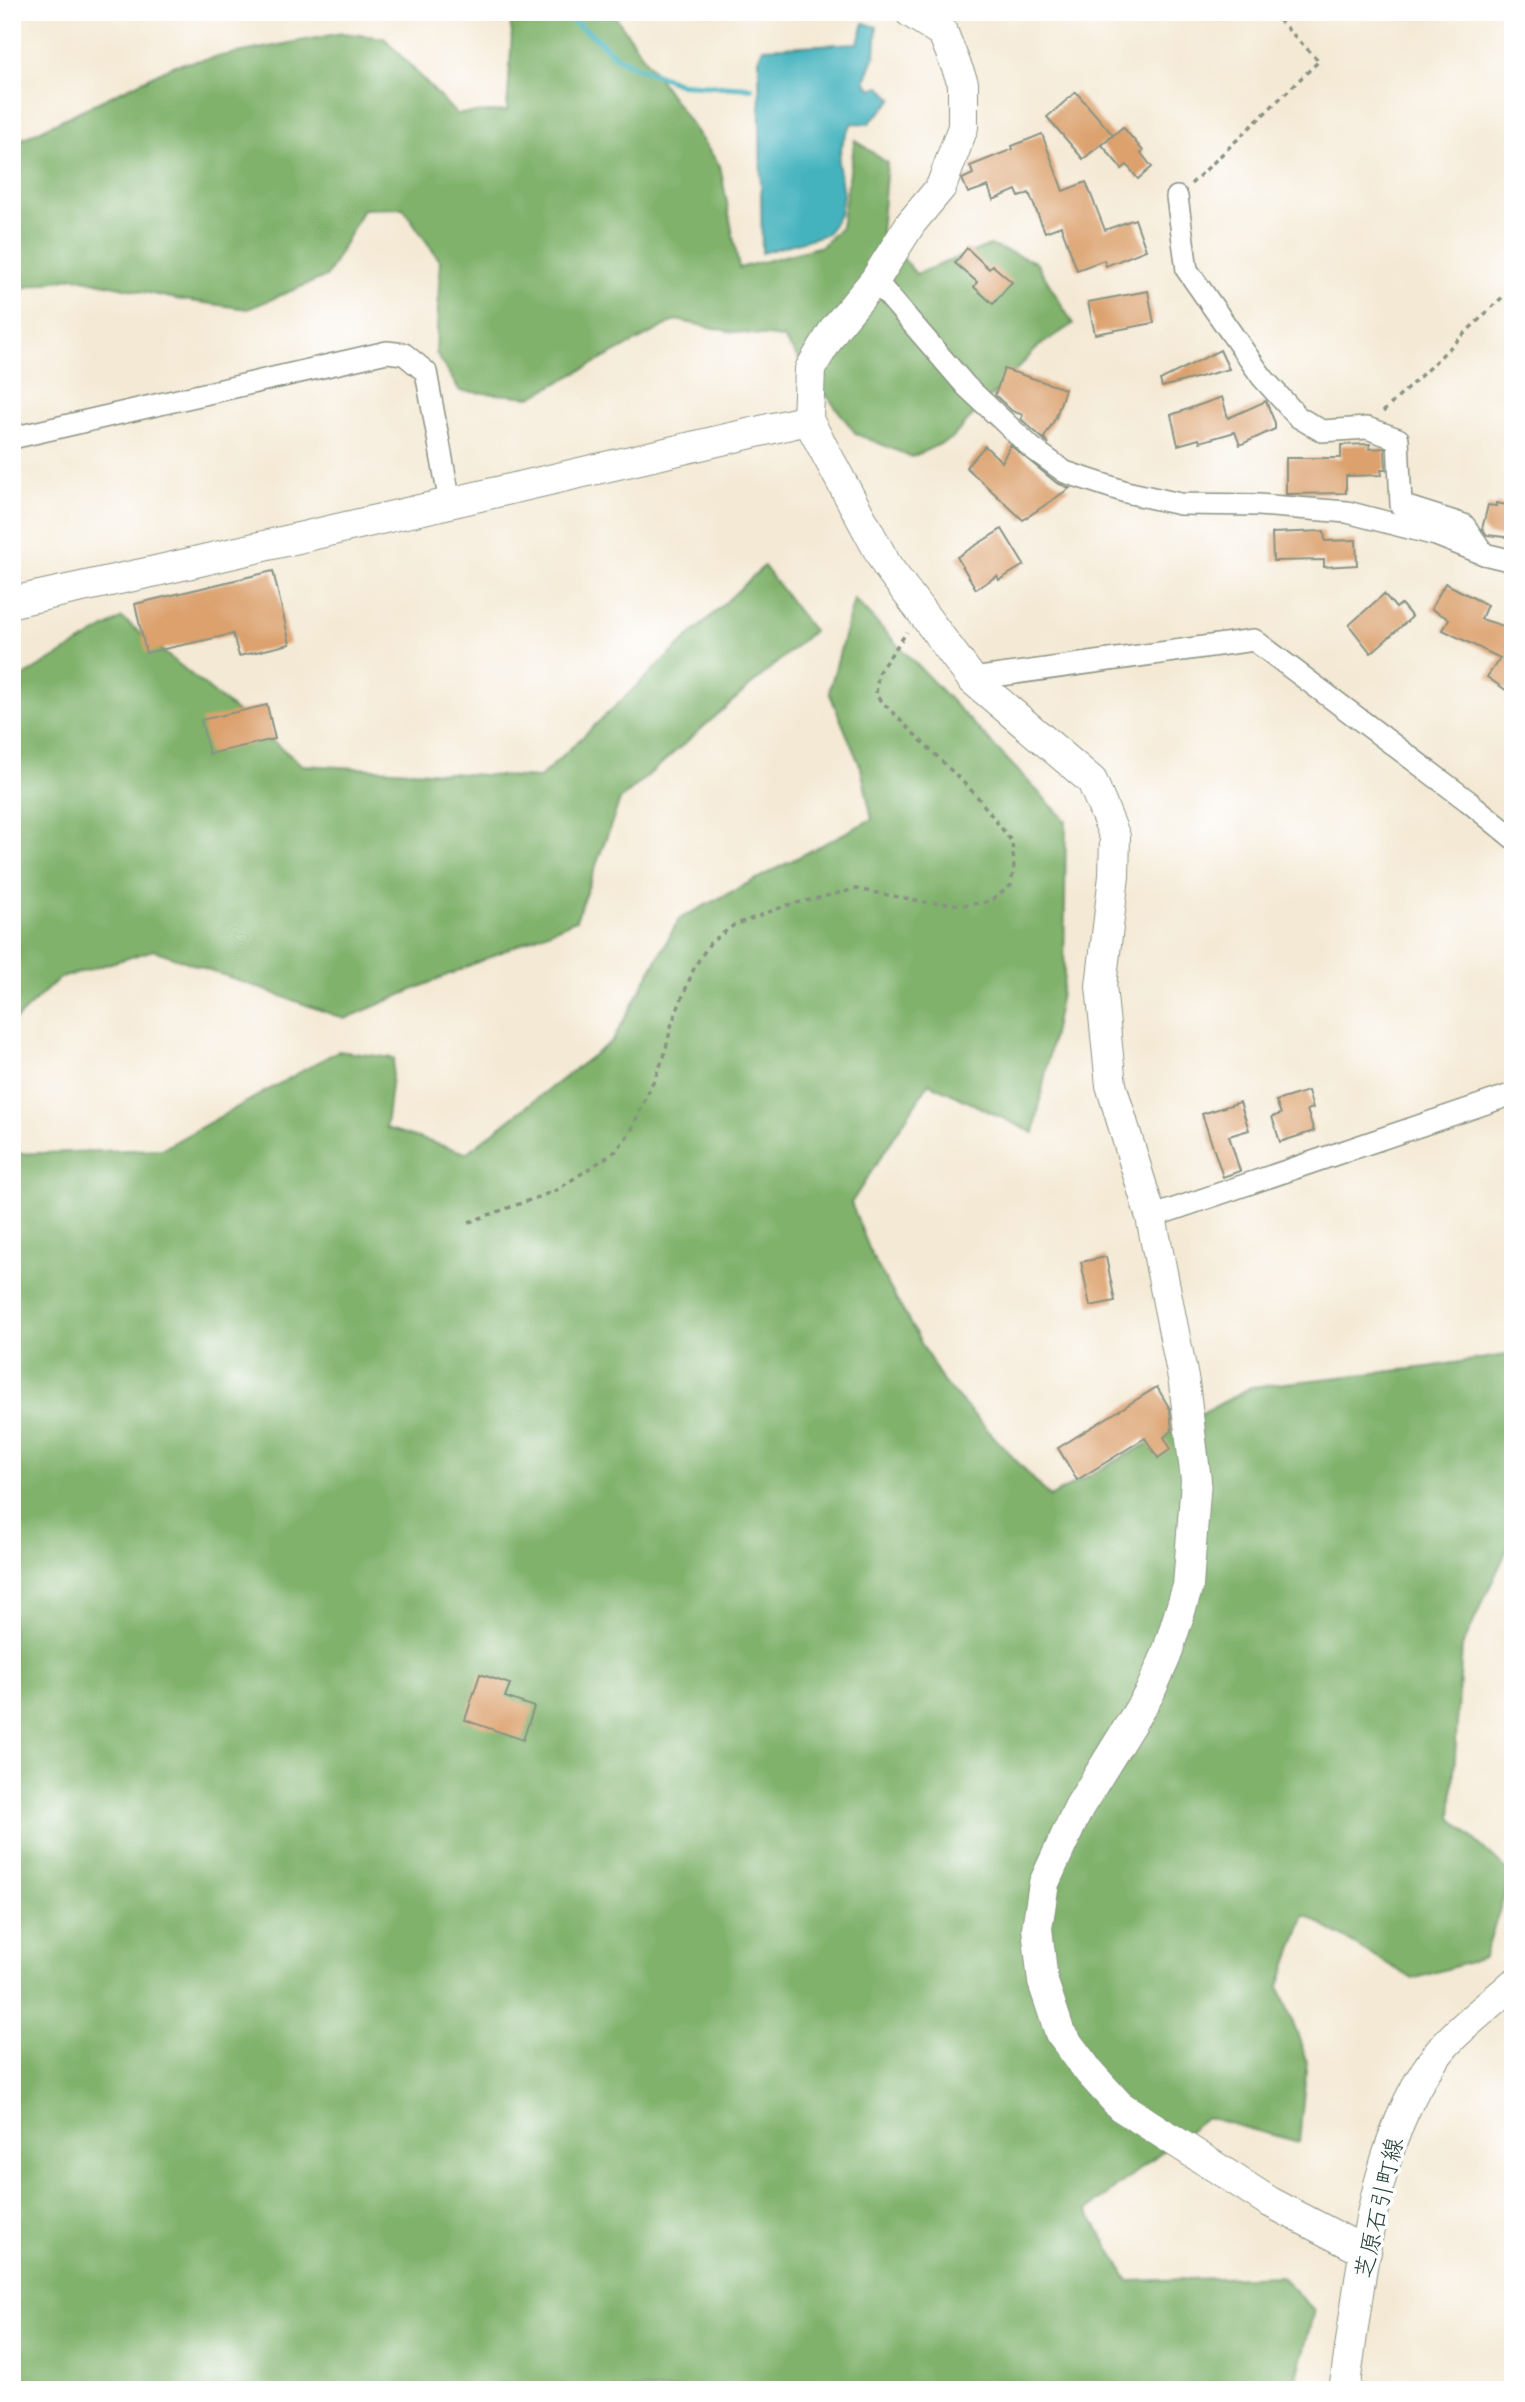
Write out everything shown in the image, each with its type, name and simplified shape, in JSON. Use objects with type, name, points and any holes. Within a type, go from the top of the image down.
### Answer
[{"type":"street","points":[[910,12],[943,33],[963,83],[963,127],[941,187],[911,223],[874,280],[835,328],[810,369],[807,420],[887,566],[972,679],[1092,781],[1115,837],[1114,876],[1101,986],[1111,1085],[1151,1217],[1184,1383],[1196,1480],[1188,1586],[1166,1656],[1149,1694],[1079,1807],[1044,1883],[1037,1928],[1043,1982],[1060,2033],[1090,2073],[1120,2106],[1270,2202],[1366,2252]]},
{"type":"street","points":[[1177,197],[1187,270],[1262,377],[1298,417],[1322,431],[1367,428],[1398,439],[1401,505],[1464,525],[1484,554]]},
{"type":"street","points":[[874,280],[966,386],[1032,448],[1065,472],[1126,492],[1180,504],[1258,505],[1347,512],[1436,535],[1484,554],[1513,561]]},
{"type":"street","points":[[12,438],[387,352],[404,354],[426,372],[450,503]]},
{"type":"street","points":[[12,601],[156,571],[807,420]]},
{"type":"street","points":[[972,679],[1254,640],[1513,838]]},
{"type":"street","points":[[1151,1217],[1513,1094]]},
{"type":"street","name":"芝原石引町線","points":[[1344,2390],[1377,2194],[1395,2132],[1416,2086],[1445,2045],[1513,1984]]},
{"type":"path","points":[[1177,197],[1319,61],[1271,12]]},
{"type":"path","points":[[1367,428],[1513,287]]},
{"type":"path","points":[[469,1222],[555,1191],[616,1151],[631,1131],[664,1057],[672,1023],[695,966],[710,943],[734,925],[788,905],[856,889],[925,902],[968,905],[991,901],[1011,885],[1014,866],[1012,842],[976,795],[876,696],[878,673],[921,611]]},
{"type":"green space","points":[[509,12],[618,12],[615,16],[720,166],[739,268],[822,246],[841,227],[855,140],[887,163],[881,232],[916,274],[990,245],[1036,262],[1073,324],[1039,346],[951,439],[912,457],[856,434],[783,338],[728,331],[676,320],[531,397],[460,391],[436,353],[440,261],[403,208],[363,209],[327,276],[248,309],[176,299],[74,277],[23,288],[12,295],[12,144],[175,65],[342,33],[384,38],[456,114],[507,111],[512,34]]},
{"type":"green space","points":[[764,566],[813,631],[620,800],[576,920],[345,1019],[154,950],[58,979],[12,1023],[12,683],[122,618],[302,765],[539,778]]},
{"type":"green space","points":[[854,599],[1066,821],[1064,978],[1034,1133],[929,1083],[851,1203],[873,1258],[943,1382],[1050,1497],[1251,1387],[1428,1367],[1513,1354],[1513,1537],[1462,1647],[1451,1818],[1511,1874],[1484,1958],[1413,1979],[1305,1915],[1279,1986],[1307,2060],[1299,2142],[1206,2117],[1087,2210],[1129,2281],[1280,2276],[1314,2310],[1294,2390],[12,2390],[12,1154],[162,1149],[338,1051],[394,1058],[386,1128],[466,1153],[613,1040],[679,919],[872,819],[861,768],[829,692]]},
{"type":"water","points":[[864,23],[877,27],[875,55],[865,81],[872,89],[880,86],[893,99],[868,124],[852,123],[843,140],[838,162],[843,194],[840,213],[827,234],[762,253],[759,58],[763,48],[858,43]]},
{"type":"building","points":[[1076,92],[1113,135],[1083,159],[1047,117]]},
{"type":"building","points":[[1123,127],[1143,151],[1141,153],[1152,167],[1138,179],[1127,165],[1122,169],[1102,145]]},
{"type":"building","points":[[1042,134],[1063,191],[1086,182],[1105,230],[1135,219],[1146,250],[1106,266],[1104,260],[1077,270],[1061,226],[1045,232],[1029,193],[1019,197],[1016,190],[993,200],[988,186],[968,193],[962,179],[973,174],[970,166]]},
{"type":"building","points":[[967,248],[989,269],[992,265],[1012,282],[993,304],[974,287],[977,282],[955,263]]},
{"type":"building","points":[[1148,291],[1154,323],[1095,334],[1088,302]]},
{"type":"building","points":[[1220,350],[1229,369],[1162,387],[1160,380]]},
{"type":"building","points":[[1004,369],[1065,389],[1056,417],[1044,438],[1049,444],[1021,419],[1023,415],[1012,411],[995,395]]},
{"type":"building","points":[[1222,397],[1228,418],[1266,401],[1275,429],[1240,445],[1235,432],[1178,445],[1171,415]]},
{"type":"building","points":[[1370,444],[1369,449],[1385,448],[1386,470],[1381,470],[1382,475],[1346,476],[1346,493],[1286,494],[1286,458],[1341,458],[1341,445]]},
{"type":"building","points":[[1010,445],[1057,483],[1070,488],[1023,520],[966,467],[985,446],[1002,462]]},
{"type":"building","points":[[1496,503],[1513,506],[1513,538],[1487,535],[1482,529],[1488,505],[1496,506]]},
{"type":"building","points":[[1002,529],[1024,565],[999,580],[997,576],[976,589],[957,557]]},
{"type":"building","points":[[1324,531],[1325,541],[1356,540],[1357,565],[1324,567],[1324,560],[1273,561],[1272,533]]},
{"type":"building","points":[[273,571],[290,644],[239,656],[233,634],[146,653],[135,604]]},
{"type":"building","points":[[1445,583],[1487,605],[1481,619],[1513,629],[1513,695],[1487,677],[1500,658],[1443,630],[1449,619],[1431,609]]},
{"type":"building","points":[[1384,594],[1396,608],[1401,604],[1412,617],[1371,653],[1349,625]]},
{"type":"building","points":[[267,705],[275,739],[209,754],[201,720]]},
{"type":"building","points":[[1308,1091],[1313,1108],[1307,1110],[1314,1131],[1280,1142],[1272,1117],[1281,1114],[1276,1101]]},
{"type":"building","points":[[1240,1102],[1249,1130],[1229,1136],[1240,1171],[1223,1177],[1202,1114]]},
{"type":"building","points":[[1106,1257],[1115,1301],[1090,1306],[1081,1262]]},
{"type":"building","points":[[1157,1387],[1170,1409],[1172,1431],[1164,1437],[1171,1449],[1158,1458],[1145,1438],[1077,1480],[1058,1448]]},
{"type":"building","points":[[480,1674],[510,1684],[505,1697],[534,1707],[523,1740],[465,1720]]},
{"type":"waterway","points":[[559,12],[594,36],[615,56],[634,66],[681,84],[751,88]]}]
